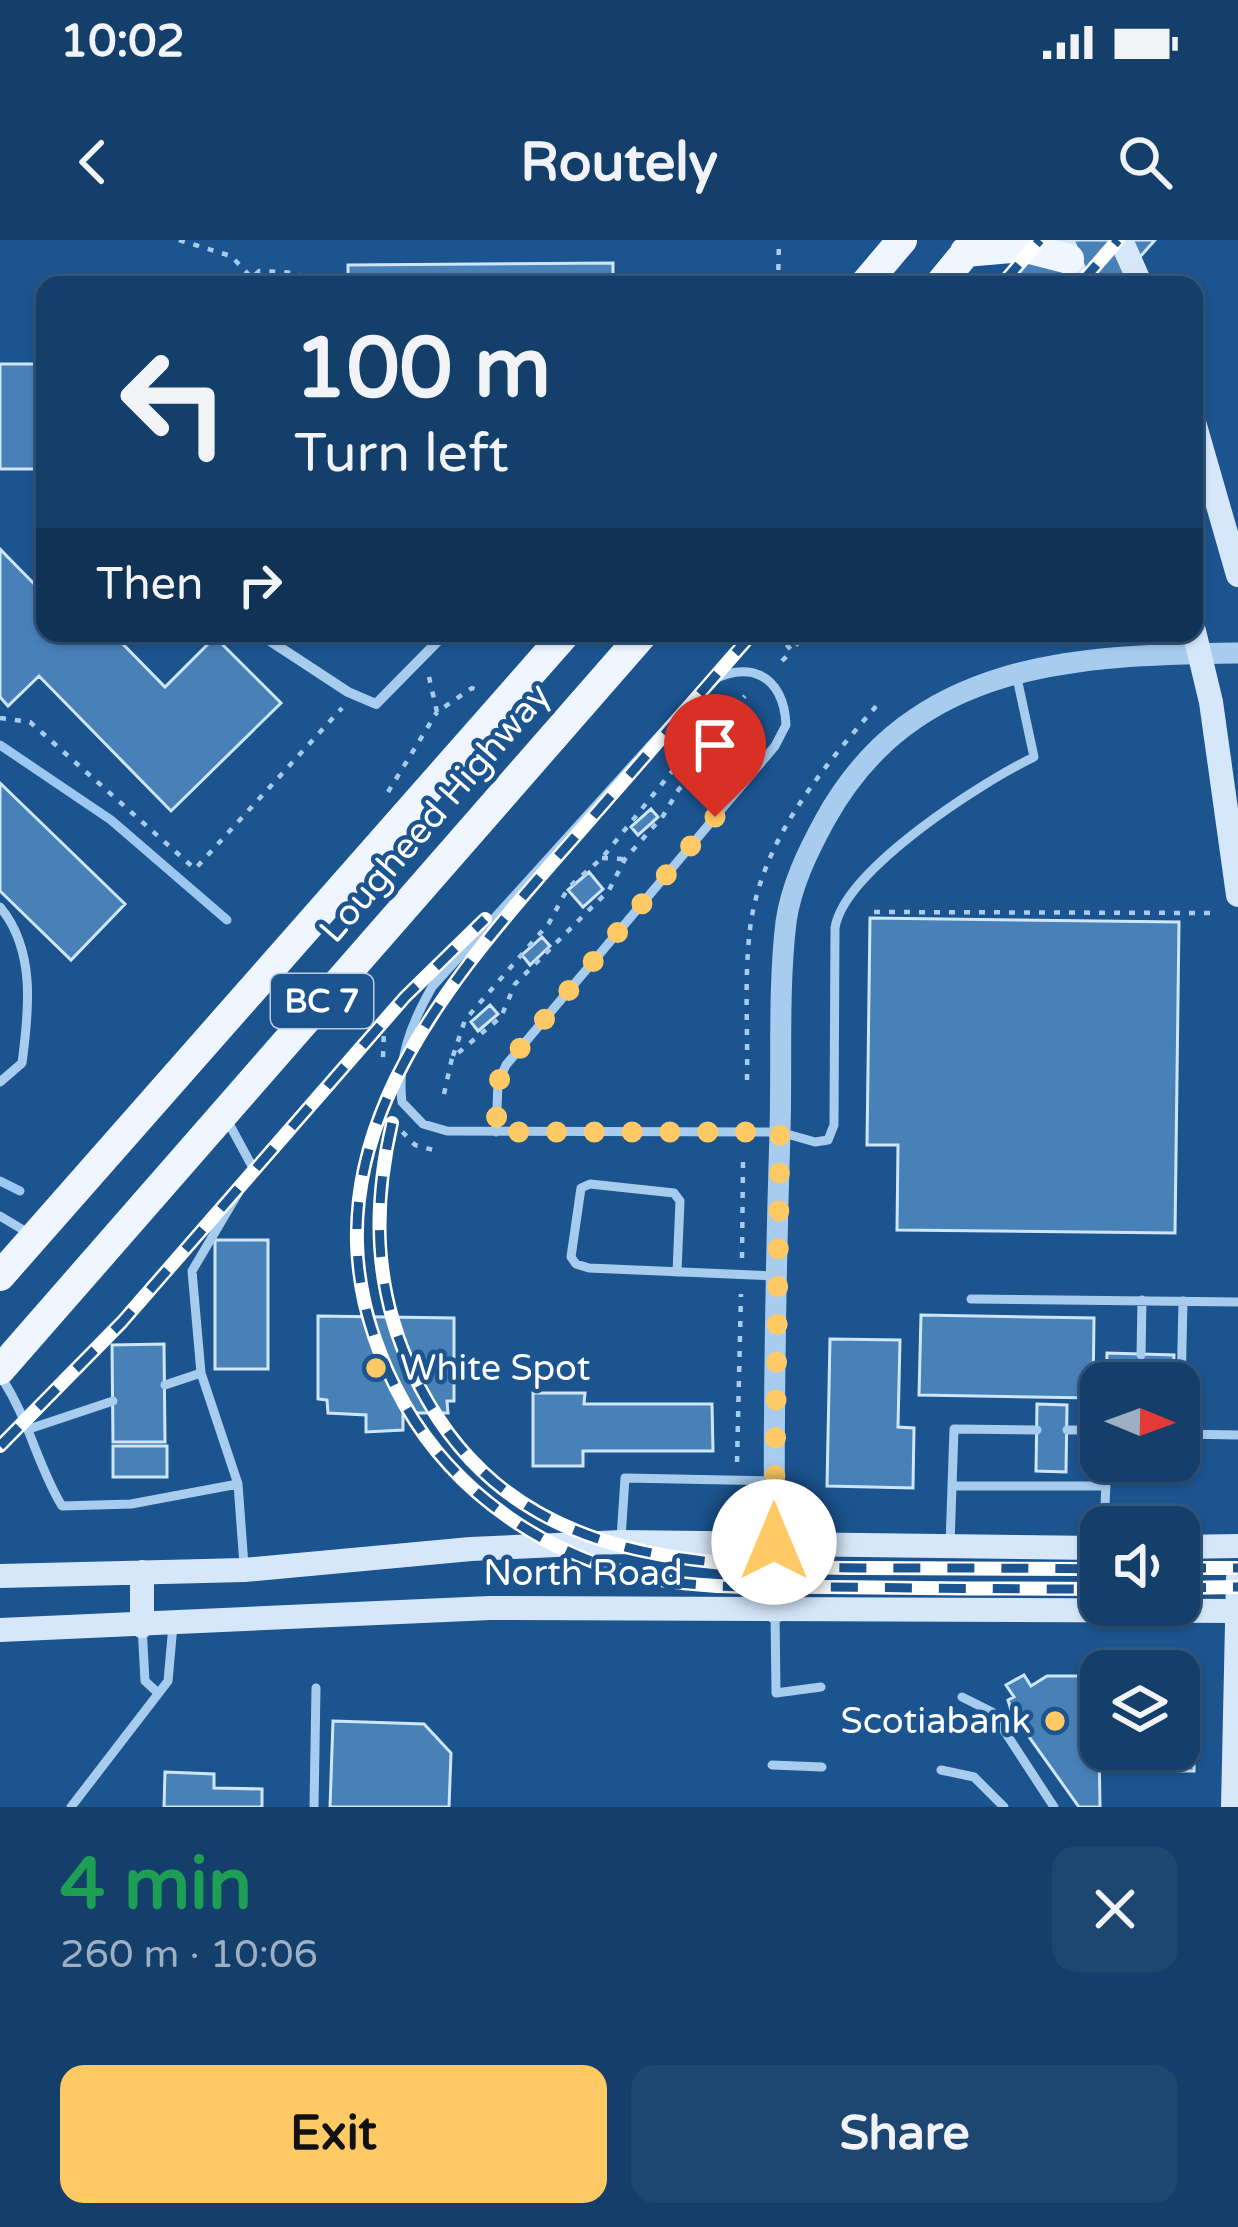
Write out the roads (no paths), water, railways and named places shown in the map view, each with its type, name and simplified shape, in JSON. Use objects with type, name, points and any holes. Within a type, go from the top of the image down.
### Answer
[{"type":"main road","points":[[872,276],[902,240]]},
{"type":"main road","points":[[1121,240],[1137,276]]},
{"type":"main road","points":[[947,276],[971,246],[1022,248],[1070,261]]},
{"type":"main road","points":[[1203,453],[1238,575]]},
{"type":"main road","name":"Lougheed Highway","points":[[0,1276],[558,642]]},
{"type":"main road","name":"Lougheed Highway","points":[[0,1373],[636,642]]},
{"type":"main road","points":[[1196,642],[1219,758],[1238,895]]},
{"type":"main road","points":[[1219,758],[1238,800]]},
{"type":"main road","name":"North Road","points":[[0,1576],[244,1570],[471,1549],[621,1542],[1080,1548]]},
{"type":"main road","points":[[1200,1547],[1238,1546]]},
{"type":"main road","points":[[142,1573],[142,1626]]},
{"type":"main road","points":[[1233,1807],[1238,1579]]},
{"type":"main road","name":"North Road","points":[[0,1630],[490,1608],[1237,1611]]},
{"type":"street","points":[[272,642],[376,704],[437,642]]},
{"type":"street","points":[[775,1612],[775,1276],[786,919],[806,856],[842,790],[913,720],[1015,670],[1196,642],[1238,653]]},
{"type":"lane","points":[[496,1132],[498,1083],[506,1065],[775,746],[786,725],[785,710],[753,671],[740,668],[706,684],[432,987],[412,1022],[400,1083],[410,1116],[440,1130],[496,1132],[780,1132],[819,1143],[832,1135],[835,928],[848,895],[984,781],[1034,757],[1015,670]]},
{"type":"lane","points":[[0,907],[9,918],[32,994],[22,1063],[0,1082]]},
{"type":"lane","points":[[224,1114],[253,1168],[192,1271],[201,1373],[238,1484],[244,1570]]},
{"type":"lane","points":[[676,1272],[680,1201],[674,1193],[590,1184],[581,1188],[575,1264],[676,1272],[775,1276]]},
{"type":"lane","points":[[0,1216],[34,1237]]},
{"type":"lane","points":[[971,1299],[1238,1302]]},
{"type":"lane","points":[[1142,1300],[1142,1355]]},
{"type":"lane","points":[[1182,1362],[1183,1300]]},
{"type":"lane","points":[[0,1373],[32,1428],[44,1477],[62,1506],[130,1504],[238,1484]]},
{"type":"lane","points":[[165,1385],[201,1373]]},
{"type":"lane","points":[[32,1428],[112,1401]]},
{"type":"lane","points":[[950,1545],[954,1430],[1037,1430]]},
{"type":"lane","points":[[1066,1430],[1080,1430]]},
{"type":"lane","points":[[1200,1435],[1238,1436]]},
{"type":"lane","points":[[621,1542],[625,1478],[774,1480]]},
{"type":"lane","points":[[1105,1506],[1106,1482]]},
{"type":"lane","points":[[952,1486],[1106,1486]]},
{"type":"lane","points":[[775,1612],[776,1693],[820,1687]]},
{"type":"lane","points":[[70,1807],[168,1681],[173,1625]]},
{"type":"lane","points":[[142,1626],[145,1681],[158,1692]]},
{"type":"lane","points":[[314,1807],[316,1688]]},
{"type":"lane","points":[[962,1697],[992,1712],[1054,1807]]},
{"type":"lane","points":[[772,1766],[821,1767]]},
{"type":"lane","points":[[940,1771],[974,1777],[1004,1807]]},
{"type":"waterway","points":[[0,745],[111,820],[227,920]]},
{"type":"waterway","points":[[0,1181],[20,1191]]},
{"type":"railway","points":[[1009,276],[1040,240]]},
{"type":"railway","points":[[1087,276],[1118,240]]},
{"type":"railway","points":[[745,642],[520,900],[423,1030],[387,1098],[364,1169],[357,1244],[370,1322],[405,1405],[451,1467],[509,1517],[576,1555],[649,1578],[716,1586],[1080,1589]]},
{"type":"railway","points":[[0,1446],[122,1322],[405,997],[485,919]]},
{"type":"railway","points":[[392,1123],[381,1187],[380,1249],[399,1340],[449,1434],[494,1482],[546,1517],[603,1540],[729,1564],[1080,1569]]},
{"type":"railway","points":[[1200,1568],[1238,1568]]},
{"type":"railway","points":[[1200,1588],[1238,1587]]},
{"type":"place","name":"White Spot","points":[[376,1368]]},
{"type":"place","name":"Scotiabank","points":[[1055,1721]]}]
